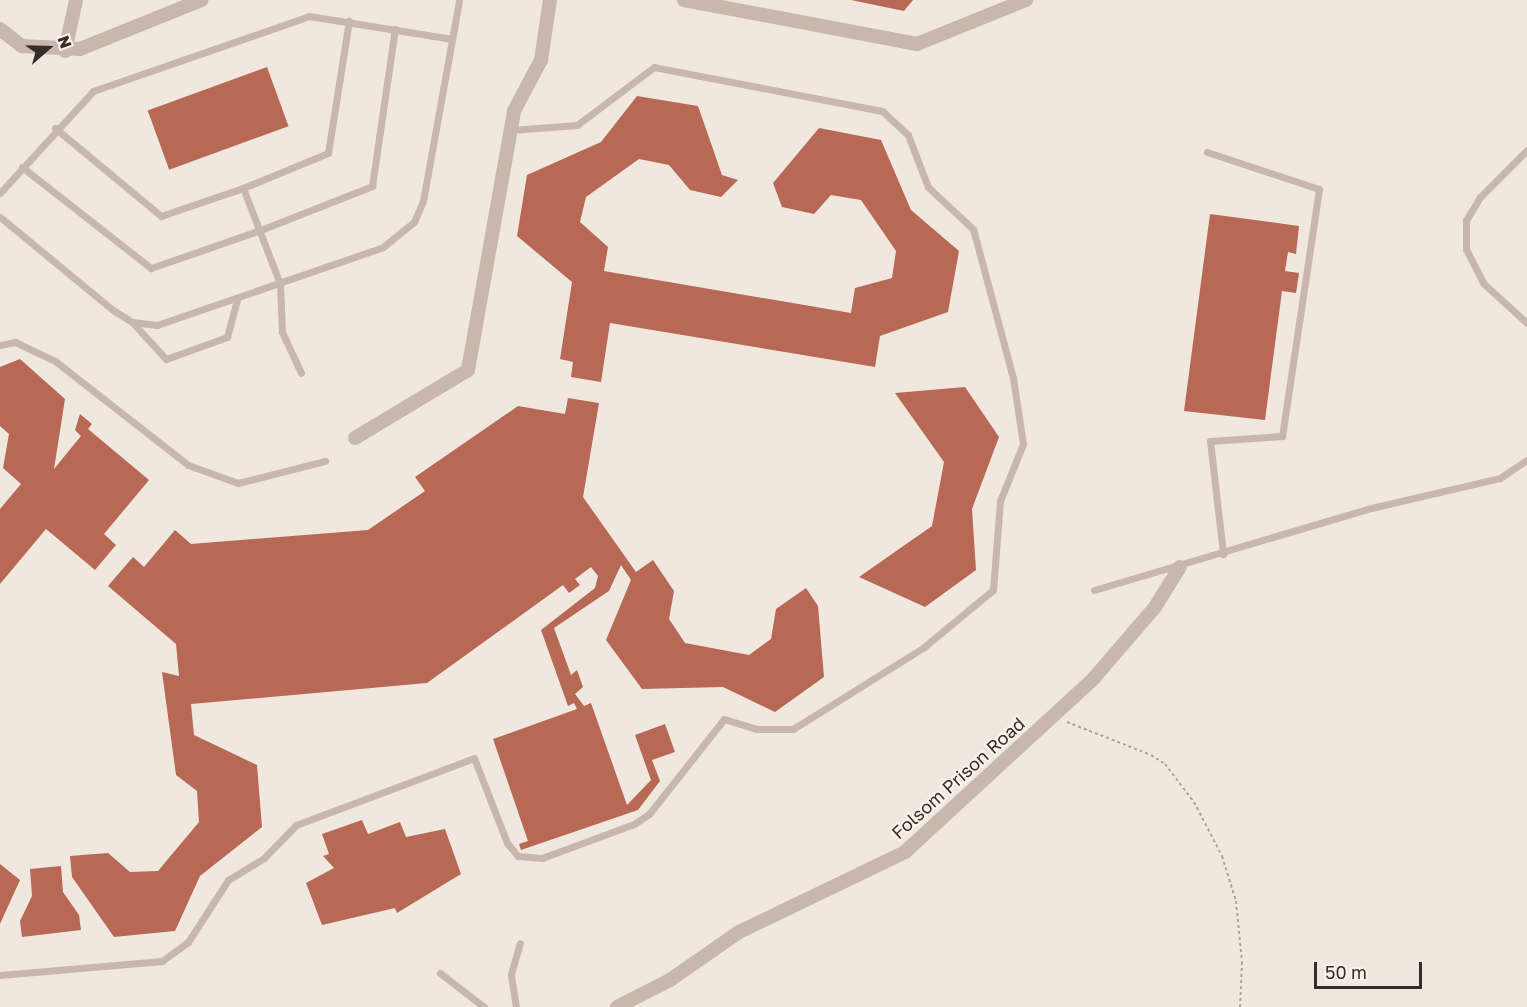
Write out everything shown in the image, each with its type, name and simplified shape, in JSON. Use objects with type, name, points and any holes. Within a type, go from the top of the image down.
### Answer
[{"type":"street","points":[[64,51],[76,0]]},
{"type":"street","points":[[0,29],[22,46],[64,51],[186,3],[201,0]]},
{"type":"street","points":[[355,438],[468,370],[514,111],[541,60],[550,0]]},
{"type":"street","points":[[684,0],[917,44],[1026,0]]},
{"type":"street","name":"Folsom Prison Road","points":[[618,1007],[670,980],[748,927],[905,852],[1053,716],[1126,644],[1180,567]]},
{"type":"lane","points":[[132,322],[157,325],[280,284],[383,247],[414,222],[459,0]]},
{"type":"lane","points":[[0,193],[55,128],[93,91],[309,16],[452,39]]},
{"type":"lane","points":[[55,128],[161,216],[243,188],[328,153],[349,21]]},
{"type":"lane","points":[[22,167],[151,268],[258,231],[372,186],[396,29]]},
{"type":"lane","points":[[0,975],[162,961],[188,942],[228,880],[264,858],[296,825],[474,758],[507,843],[518,856],[542,858],[634,824],[649,814],[724,719],[756,729],[793,729],[924,647],[993,590],[1000,501],[1023,444],[1013,378],[973,229],[928,187],[908,135],[882,111],[654,67],[577,125],[510,130]]},
{"type":"lane","points":[[1527,150],[1480,197],[1466,220],[1466,249],[1484,283],[1527,323]]},
{"type":"lane","points":[[1207,152],[1319,189],[1282,436],[1210,441],[1223,554]]},
{"type":"lane","points":[[243,188],[280,284],[282,332],[301,373]]},
{"type":"lane","points":[[0,217],[132,322],[166,358],[227,337],[237,299]]},
{"type":"lane","points":[[0,345],[15,342],[55,361],[188,465],[228,480],[238,483],[325,462]]},
{"type":"lane","points":[[1094,590],[1180,567],[1367,509],[1500,478],[1527,460]]},
{"type":"lane","points":[[516,1007],[511,974],[520,944]]},
{"type":"lane","points":[[440,973],[484,1007]]},
{"type":"path","points":[[1053,716],[1151,755],[1165,764],[1194,802],[1222,856],[1236,901],[1242,962],[1240,1007]]},
{"type":"building","points":[[851,0],[913,0],[904,11]]},
{"type":"building","points":[[267,67],[289,126],[169,170],[148,110]]},
{"type":"building","points":[[637,96],[698,106],[722,175],[738,180],[721,197],[690,190],[669,165],[639,159],[586,197],[580,222],[608,247],[604,271],[851,313],[855,288],[892,278],[896,251],[861,200],[831,195],[814,214],[782,207],[773,183],[819,128],[881,140],[911,210],[959,251],[948,312],[880,336],[875,367],[610,323],[601,382],[571,377],[573,362],[560,359],[572,282],[517,236],[527,175],[601,142]]},
{"type":"building","points":[[1210,214],[1299,226],[1296,254],[1288,252],[1285,271],[1299,273],[1296,293],[1282,291],[1265,420],[1184,411]]},
{"type":"building","points":[[20,359],[65,399],[54,469],[81,436],[75,430],[80,414],[92,424],[88,429],[149,480],[104,534],[116,545],[95,570],[46,529],[0,584],[0,509],[21,484],[3,468],[9,434],[0,426],[0,367]]},
{"type":"building","points":[[965,387],[999,437],[972,509],[976,570],[925,607],[859,577],[932,526],[944,462],[895,393]]},
{"type":"building","points":[[568,398],[599,403],[583,497],[636,572],[653,560],[674,591],[669,619],[685,643],[749,655],[771,639],[776,609],[806,588],[818,606],[824,677],[775,712],[723,687],[642,689],[606,640],[631,580],[621,565],[609,591],[554,628],[571,675],[577,670],[583,687],[575,694],[584,706],[591,703],[627,805],[651,780],[635,735],[665,724],[675,752],[652,760],[660,781],[638,810],[521,850],[519,844],[528,841],[493,739],[577,709],[574,703],[568,706],[541,630],[595,588],[598,576],[591,567],[575,579],[580,585],[569,593],[563,585],[427,683],[191,704],[194,735],[257,765],[262,827],[200,876],[175,931],[114,937],[72,877],[70,856],[108,853],[130,872],[158,871],[199,822],[197,791],[176,775],[162,672],[179,676],[176,644],[108,586],[133,557],[144,567],[175,530],[191,544],[368,530],[425,491],[415,477],[518,406],[565,414]]},
{"type":"building","points":[[362,820],[368,834],[400,822],[406,837],[445,829],[461,874],[397,913],[395,908],[322,925],[306,883],[334,868],[323,856],[329,854],[322,834]]},
{"type":"building","points":[[0,864],[20,880],[0,924]]},
{"type":"building","points":[[61,866],[63,892],[79,915],[81,930],[22,937],[20,921],[32,896],[30,869]]}]
